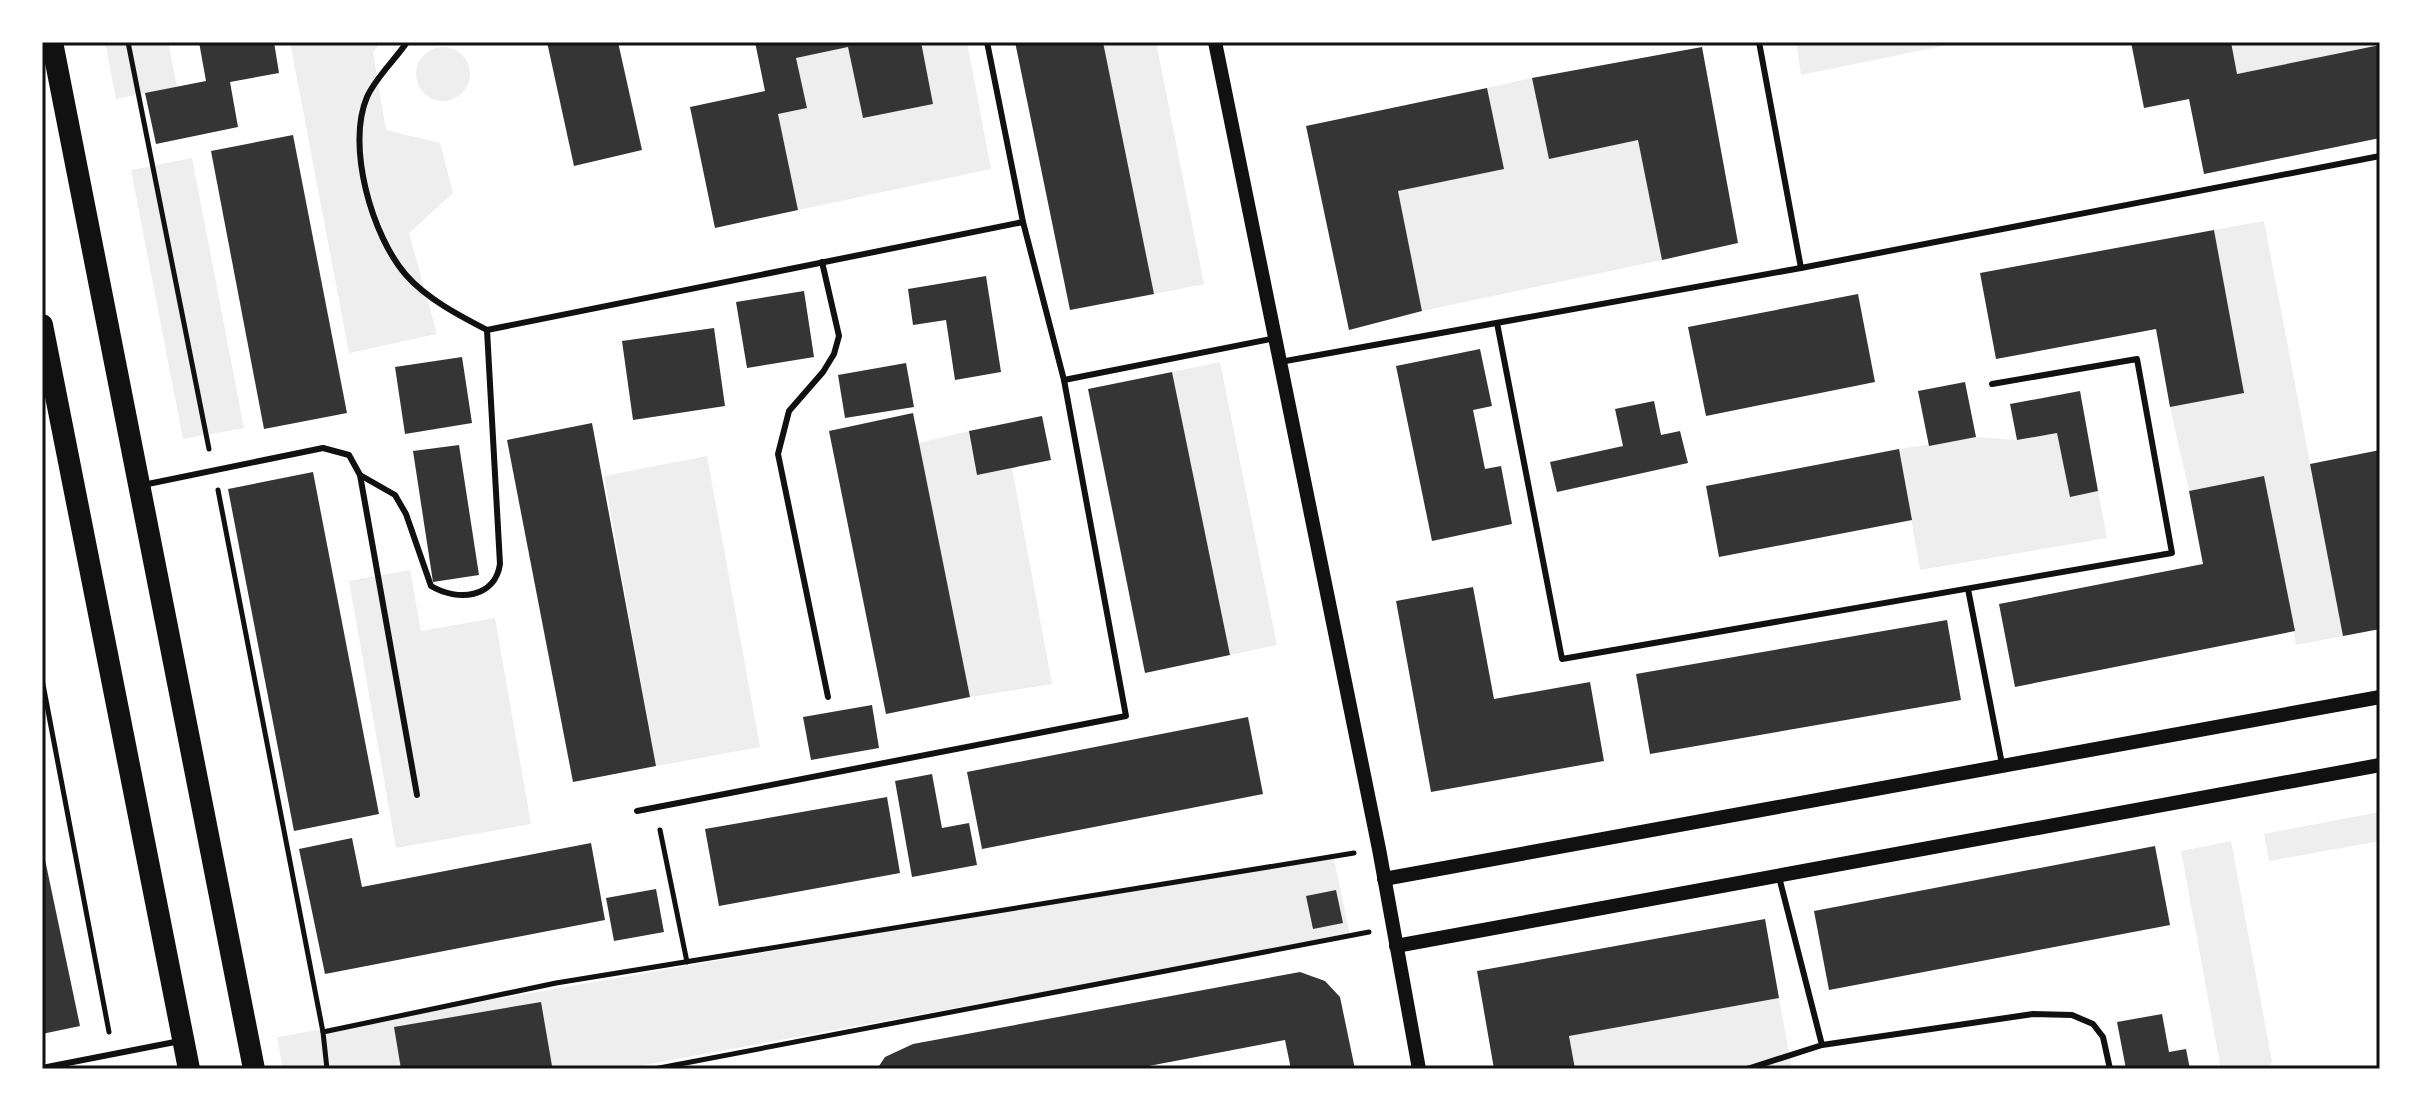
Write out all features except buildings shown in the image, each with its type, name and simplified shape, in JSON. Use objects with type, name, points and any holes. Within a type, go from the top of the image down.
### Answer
[{"type":"highway","points":[[52,42],[254,1069]]},
{"type":"highway","points":[[42,325],[189,1069]]},
{"type":"street","points":[[1215,42],[1379,849],[1419,1069]]},
{"type":"street","points":[[1384,879],[2380,697]]},
{"type":"street","points":[[1396,946],[2380,765]]},
{"type":"lane","points":[[407,42],[368,95],[359,126],[362,171],[378,229],[407,276],[453,312],[487,330],[1023,222]]},
{"type":"lane","points":[[637,811],[1126,716],[1064,380],[1023,222],[987,42]]},
{"type":"lane","points":[[1759,42],[1801,268]]},
{"type":"lane","points":[[1280,362],[1801,268],[2380,156]]},
{"type":"lane","points":[[822,262],[839,336],[834,354],[823,372],[789,411],[778,454],[828,697]]},
{"type":"lane","points":[[1497,323],[1562,659],[2172,553],[2137,359],[1992,384]]},
{"type":"lane","points":[[360,475],[395,495],[406,514],[431,586],[460,596],[487,591],[498,578],[500,564],[487,330]]},
{"type":"lane","points":[[1064,380],[1276,338]]},
{"type":"lane","points":[[139,486],[323,448],[349,455],[360,475],[417,795]]},
{"type":"lane","points":[[1968,589],[2002,767]]},
{"type":"lane","points":[[1778,875],[1822,1045]]},
{"type":"lane","points":[[1747,1069],[1822,1045],[2033,1014],[2072,1015],[2093,1024],[2103,1037],[2110,1069]]},
{"type":"lane","points":[[42,1068],[183,1041]]},
{"type":"path","points":[[128,42],[323,1032],[327,1069]]},
{"type":"path","points":[[42,679],[113,1054]]},
{"type":"path","points":[[655,808],[687,962]]},
{"type":"path","points":[[323,1032],[556,983],[1379,849]]},
{"type":"path","points":[[654,1069],[1392,928]]},
{"type":"shaded area","points":[[105,42],[168,42],[177,87],[116,99]]},
{"type":"shaded area","points":[[290,42],[381,42],[373,52],[386,130],[440,143],[453,193],[409,233],[437,334],[349,353]]},
{"type":"shaded area","points":[[921,42],[967,42],[991,169],[798,210],[778,114],[807,108],[796,58],[848,47],[863,118],[933,104]]},
{"type":"shaded area","points":[[1103,42],[1156,42],[1204,284],[1154,294]]},
{"type":"shaded area","points":[[1796,42],[1962,42],[1801,75]]},
{"type":"shaded area","points":[[2231,42],[2380,42],[2380,45],[2237,74]]},
{"type":"shaded area","points":[[443,47],[462,55],[470,74],[462,93],[443,101],[424,93],[416,74],[424,55]]},
{"type":"shaded area","points":[[1532,78],[1549,158],[1638,140],[1662,260],[1422,311],[1398,191],[1503,169],[1487,88]]},
{"type":"shaded area","points":[[192,158],[244,428],[183,439],[131,170]]},
{"type":"shaded area","points":[[2264,221],[2343,636],[2296,645],[2264,477],[2189,491],[2170,407],[2244,393],[2214,230]]},
{"type":"shaded area","points":[[1220,362],[1277,645],[1230,655],[1172,372]]},
{"type":"shaded area","points":[[969,431],[978,475],[1012,468],[1052,684],[970,697],[919,443]]},
{"type":"shaded area","points":[[2057,433],[2070,497],[2098,491],[2107,538],[1920,570],[1899,449],[1976,437],[2017,440]]},
{"type":"shaded area","points":[[707,456],[760,747],[656,766],[604,476]]},
{"type":"shaded area","points":[[410,570],[421,631],[495,618],[531,824],[396,848],[349,581]]},
{"type":"shaded area","points":[[2380,812],[2380,841],[2269,861],[2264,834]]},
{"type":"shaded area","points":[[2231,841],[2272,1062],[2268,1069],[2221,1069],[2181,851]]},
{"type":"shaded area","points":[[1333,854],[1350,936],[621,1069],[283,1069],[277,1037]]},
{"type":"shaded area","points":[[1779,998],[1792,1069],[1575,1069],[1569,1036]]}]
